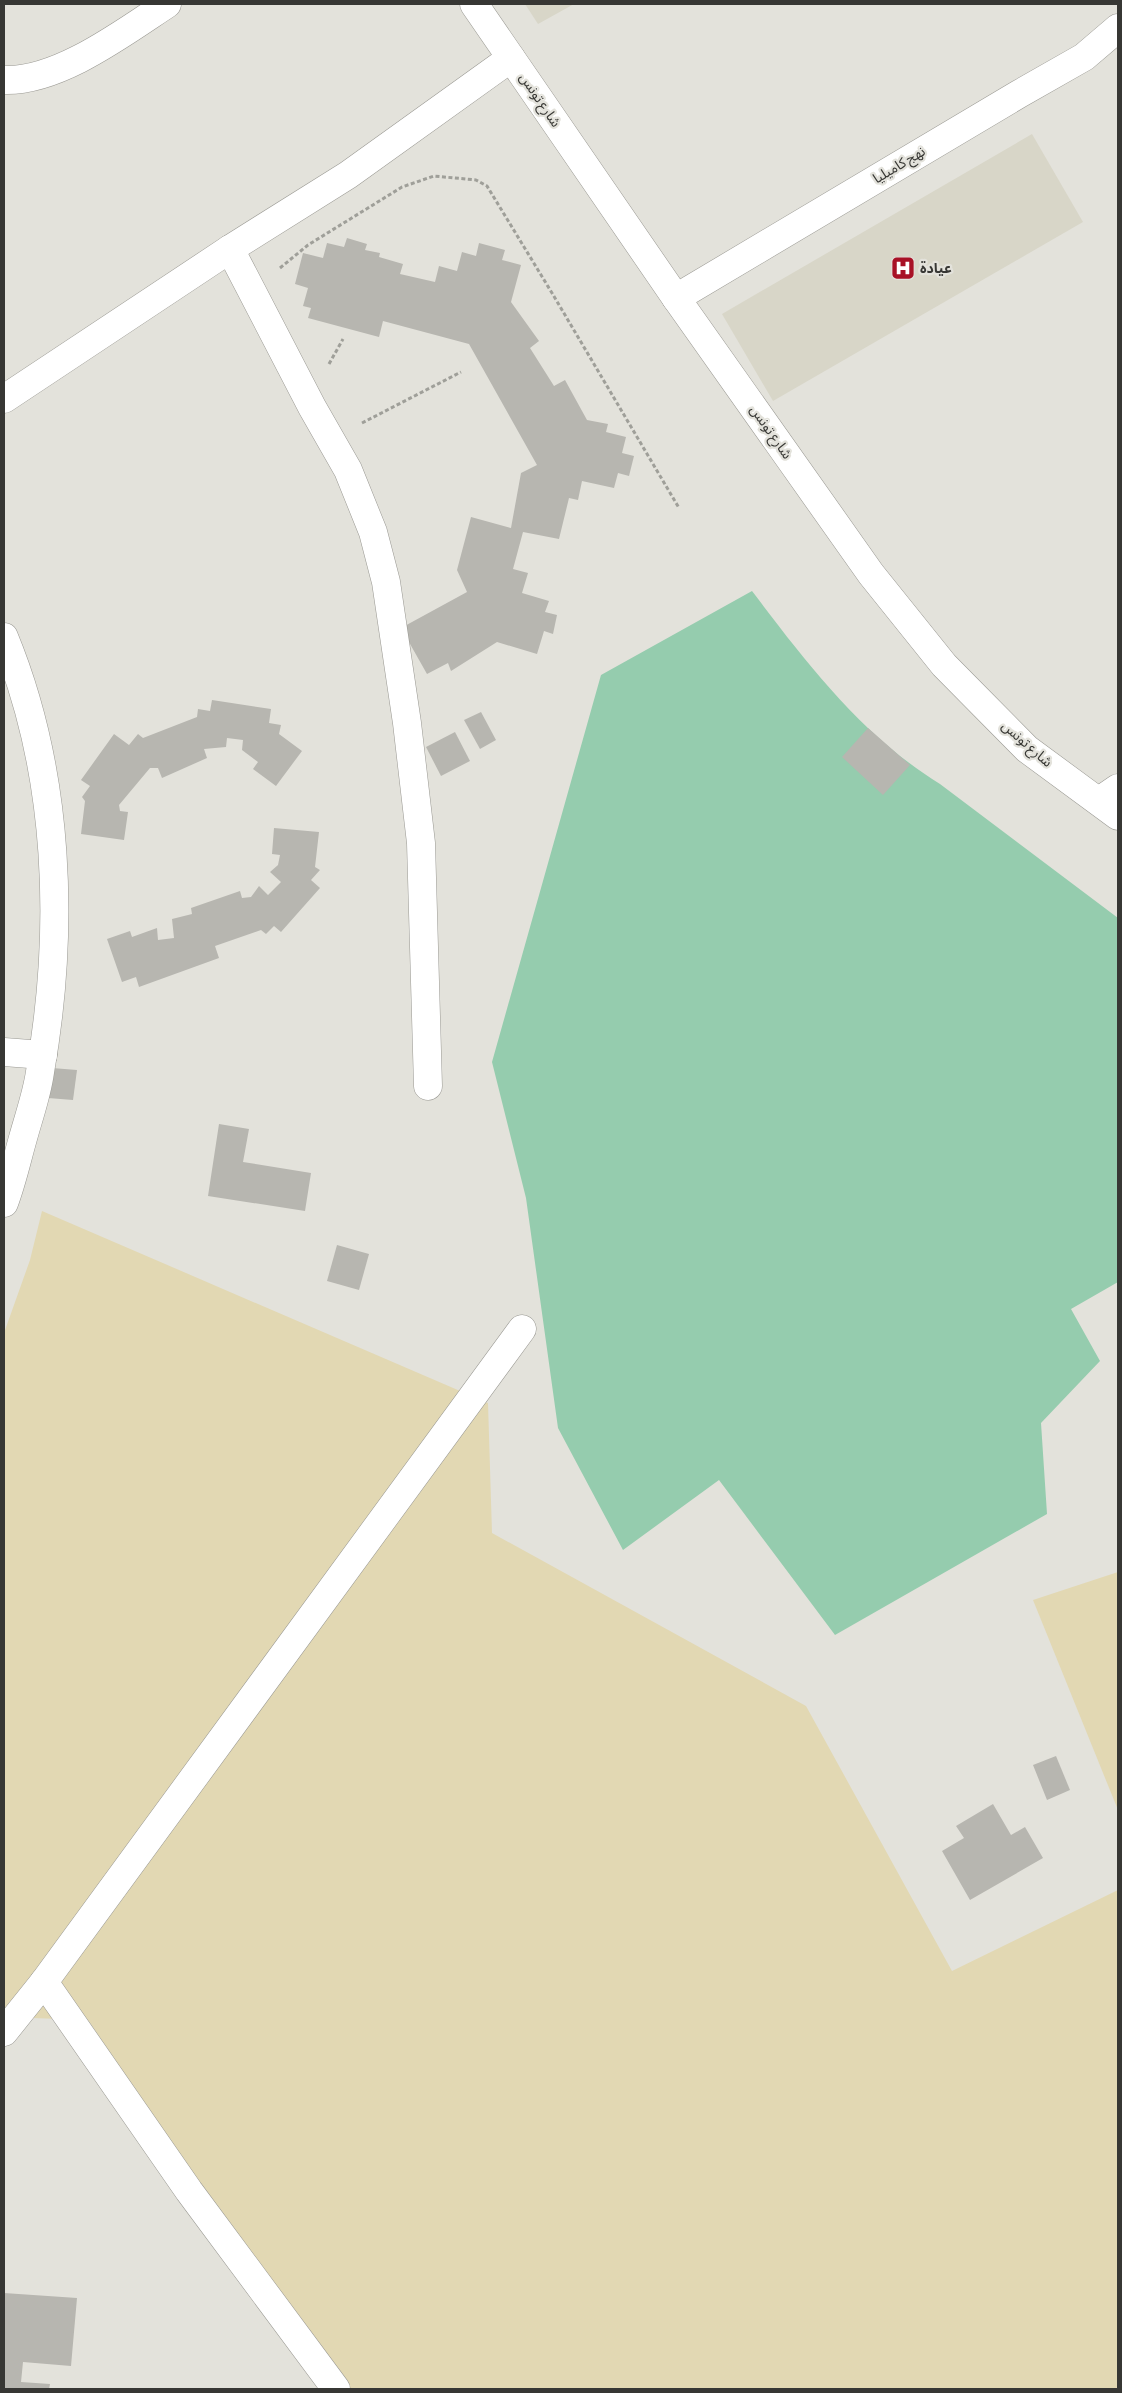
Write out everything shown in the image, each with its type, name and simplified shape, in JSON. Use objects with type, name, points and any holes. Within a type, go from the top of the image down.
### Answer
[{"type":"street","points":[[4,80],[48,73],[110,42],[167,4]]},
{"type":"street","name":"شارع تونس","points":[[474,4],[676,298],[871,574],[944,665],[1027,749],[1112,802]]},
{"type":"street","name":"نهج كاميليا","points":[[676,298],[1019,94],[1084,58],[1118,28]]},
{"type":"street","points":[[4,399],[230,249],[348,175],[511,58]]},
{"type":"street","points":[[230,249],[312,407],[348,470],[373,532],[386,582],[407,723],[421,843],[428,1086]]},
{"type":"street","points":[[4,637],[17,669],[37,745],[52,836],[52,995],[40,1074],[4,1203]]},
{"type":"street","points":[[4,1052],[43,1055]]},
{"type":"street","points":[[4,2032],[44,1982],[522,1329]]},
{"type":"street","points":[[44,1982],[184,2183],[336,2389]]},
{"type":"path","points":[[278,270],[308,245],[402,187],[434,176],[476,180],[486,186],[558,301],[679,508]]},
{"type":"path","points":[[361,423],[462,372]]},
{"type":"shaded area","points":[[525,4],[574,4],[538,24]]},
{"type":"shaded area","name":"عيادة","points":[[1032,134],[1083,222],[773,401],[722,314]]},
{"type":"green space","points":[[752,591],[815,671],[860,721],[885,744],[1118,918],[1118,1282],[1071,1309],[1100,1361],[1041,1423],[1047,1514],[835,1635],[719,1480],[623,1550],[558,1428],[526,1198],[492,1062],[601,675]]},
{"type":"sand","points":[[42,1211],[488,1403],[492,1533],[806,1706],[952,1971],[1118,1890],[1118,2389],[337,2389],[88,2020],[4,2017],[4,1333],[30,1260]]},
{"type":"sand","points":[[1118,1572],[1118,1810],[1033,1600]]},
{"type":"building","points":[[347,238],[367,244],[365,250],[380,253],[379,257],[403,264],[400,274],[435,282],[439,266],[457,271],[462,252],[476,256],[479,243],[505,250],[502,260],[521,265],[511,302],[539,341],[530,348],[554,386],[565,380],[587,420],[608,424],[606,432],[626,437],[622,453],[634,456],[629,476],[618,473],[614,488],[582,481],[578,500],[569,498],[559,539],[523,532],[513,569],[528,573],[522,593],[549,601],[545,612],[557,615],[553,634],[544,631],[537,654],[497,642],[451,671],[448,663],[427,674],[401,628],[467,592],[457,570],[471,517],[511,528],[521,473],[537,465],[469,344],[383,321],[379,337],[308,318],[311,308],[303,306],[308,288],[295,284],[303,253],[323,258],[327,243],[344,247]]},
{"type":"building","points":[[212,700],[271,709],[269,723],[281,725],[279,734],[302,751],[276,786],[253,769],[258,762],[242,750],[243,740],[227,738],[226,747],[204,749],[207,758],[162,778],[158,768],[150,768],[119,805],[120,811],[128,812],[124,840],[81,834],[85,801],[82,797],[90,786],[81,780],[114,734],[129,745],[138,734],[143,738],[197,717],[198,709],[210,711]]},
{"type":"building","points":[[481,712],[496,740],[480,749],[464,720]]},
{"type":"building","points":[[868,728],[910,765],[883,795],[842,757]]},
{"type":"building","points":[[455,732],[470,761],[441,776],[426,747]]},
{"type":"building","points":[[274,828],[319,832],[315,867],[320,870],[311,880],[320,888],[281,932],[274,926],[266,934],[261,930],[215,946],[219,958],[139,987],[136,977],[122,982],[107,939],[130,931],[132,937],[157,928],[158,940],[174,938],[172,919],[192,914],[191,908],[240,891],[242,898],[251,897],[259,886],[268,895],[281,882],[270,872],[278,865],[280,855],[272,854]]},
{"type":"building","points":[[52,1068],[77,1070],[73,1100],[48,1098]]},
{"type":"building","points":[[219,1124],[249,1129],[243,1162],[311,1173],[305,1211],[208,1196]]},
{"type":"building","points":[[337,1245],[369,1254],[359,1290],[327,1281]]},
{"type":"building","points":[[1056,1756],[1070,1790],[1047,1800],[1033,1765]]},
{"type":"building","points":[[993,1804],[1011,1835],[1025,1827],[1043,1858],[970,1900],[942,1851],[964,1838],[956,1826]]},
{"type":"building","points":[[4,2293],[77,2298],[71,2366],[23,2362],[21,2382],[50,2384],[49,2389],[4,2389]]},
{"type":"place","name":"عيادة","points":[[903,268]]}]
